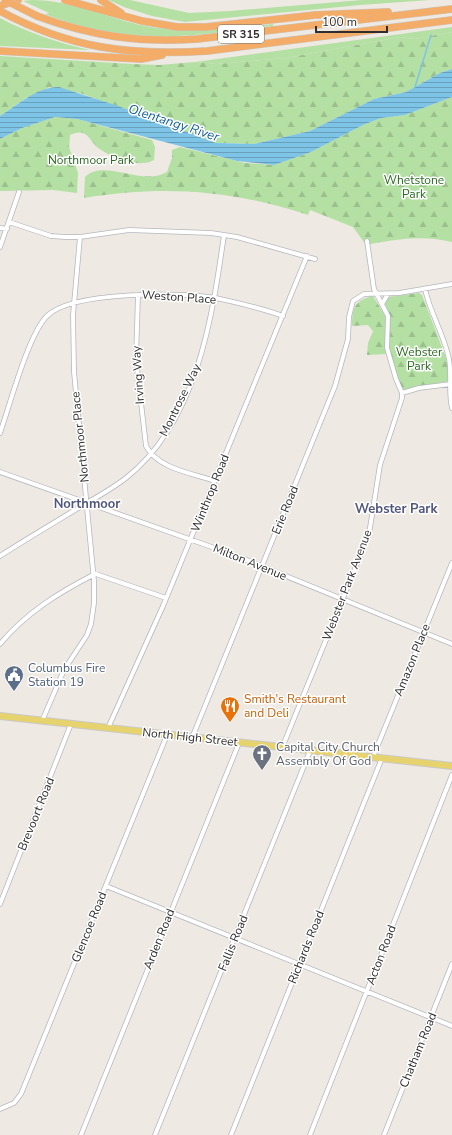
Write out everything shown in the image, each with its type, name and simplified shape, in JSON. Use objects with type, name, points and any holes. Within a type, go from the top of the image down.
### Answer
[{"type":"highway","name":"SR 315","points":[[5,0],[37,16],[59,24],[102,35],[132,40],[168,41],[197,39],[450,9]]},
{"type":"highway","points":[[0,6],[18,0]]},
{"type":"highway","points":[[65,0],[160,25],[206,27],[315,15],[450,9]]},
{"type":"highway","points":[[101,0],[128,17]]},
{"type":"highway","name":"SR 315","points":[[0,12],[19,22],[55,36],[99,48],[131,52],[168,54],[222,49],[452,20]]},
{"type":"highway","points":[[0,51],[141,59],[154,58],[168,54]]},
{"type":"main road","name":"North High Street","points":[[0,716],[452,766]]},
{"type":"street","points":[[0,248],[19,192]]},
{"type":"street","points":[[9,222],[51,236],[80,237],[129,230],[211,232],[315,259]]},
{"type":"street","points":[[0,228],[7,229]]},
{"type":"street","name":"Montrose Way","points":[[0,556],[122,482],[151,454],[172,423],[194,376],[204,348],[215,298],[224,235]]},
{"type":"street","name":"Northmoor Place","points":[[42,721],[64,670],[87,635],[92,624],[94,603],[93,574],[72,339],[80,237]]},
{"type":"street","points":[[367,241],[376,294],[388,316],[387,348],[396,379],[402,393],[419,388],[451,384]]},
{"type":"street","name":"Winthrop Road","points":[[108,728],[191,540],[307,256]]},
{"type":"street","name":"Erie Road","points":[[192,738],[335,386],[348,339],[351,306],[358,297],[364,294],[388,294],[452,284]]},
{"type":"street","points":[[425,289],[429,308],[442,335],[449,359],[452,408]]},
{"type":"street","points":[[382,304],[388,294]]},
{"type":"street","name":"Weston Place","points":[[0,434],[38,327],[48,315],[57,309],[74,303],[138,295],[215,298],[283,316]]},
{"type":"street","name":"Irving Way","points":[[138,295],[136,335],[138,380],[144,436],[151,454]]},
{"type":"street","name":"Webster Park Avenue","points":[[282,748],[369,534],[380,465],[402,393]]},
{"type":"street","points":[[151,454],[162,463],[215,481]]},
{"type":"street","name":"Milton Avenue","points":[[0,472],[262,567],[452,644]]},
{"type":"street","name":"Amazon Place","points":[[372,757],[452,563]]},
{"type":"street","points":[[0,644],[13,629],[40,605],[93,574],[166,598]]},
{"type":"street","name":"Brevoort Road","points":[[0,904],[71,724]]},
{"type":"street","name":"Glencoe Road","points":[[0,1109],[14,1104],[21,1094],[167,735]]},
{"type":"street","name":"Arden Road","points":[[81,1135],[238,743]]},
{"type":"street","name":"Fallis Road","points":[[155,1135],[310,751]]},
{"type":"street","name":"Richards Road","points":[[231,1135],[382,758]]},
{"type":"street","name":"Acton Road","points":[[310,1135],[452,776]]},
{"type":"street","points":[[106,886],[452,1026]]},
{"type":"street","name":"Chatham Road","points":[[384,1135],[452,964]]},
{"type":"green space","points":[[32,0],[61,3],[131,23],[177,30],[241,28],[273,24],[273,26],[191,35],[150,37],[129,36],[109,33],[69,22],[45,14],[49,13],[23,1]]},
{"type":"green space","points":[[109,0],[130,0],[189,13],[362,0],[430,0],[360,5],[185,22],[152,16],[124,7]]},
{"type":"green space","points":[[0,18],[44,37],[90,50],[0,46]]},
{"type":"green space","points":[[452,27],[452,32],[415,39],[400,37],[286,58],[217,64],[195,62]]},
{"type":"green space","points":[[452,32],[452,69],[440,73],[406,92],[374,99],[310,131],[254,144],[216,143],[80,93],[50,87],[26,98],[0,116],[0,56],[159,65],[195,62],[217,64],[286,58],[400,37],[415,39]]},
{"type":"green space","name":"Whetstone Park","points":[[452,97],[452,242],[419,238],[366,245],[353,227],[310,210],[308,215],[252,200],[225,195],[170,191],[113,194],[84,198],[85,177],[93,172],[103,170],[135,175],[157,176],[167,172],[172,158],[172,150],[180,147],[245,163],[274,165],[311,152],[363,125],[381,118],[405,115]]},
{"type":"green space","points":[[55,117],[77,119],[152,140],[155,147],[154,160],[140,163],[125,161],[98,148],[85,134],[78,133],[70,135],[69,147],[78,173],[77,193],[53,190],[0,191],[0,139],[22,128]]},
{"type":"green space","name":"Webster Park","points":[[419,293],[422,295],[448,363],[449,381],[403,390],[395,373],[390,353],[388,341],[389,318],[385,304],[389,297]]},
{"type":"green space","points":[[373,296],[385,316],[386,354],[367,355],[368,343],[373,331],[368,325],[352,326],[354,310],[358,303]]},
{"type":"water","points":[[452,69],[452,97],[405,115],[381,118],[363,125],[311,152],[274,165],[237,161],[77,119],[55,117],[22,128],[0,139],[0,116],[35,93],[59,87],[118,106],[216,143],[254,144],[310,131],[374,99],[406,92],[440,73]]},
{"type":"waterway","points":[[415,87],[431,35]]},
{"type":"place","name":"Columbus Fire Station 19","points":[[14,692]]},
{"type":"place","name":"Smith's Restaurant and Deli","points":[[230,723]]},
{"type":"place","name":"Capital City Church Assembly Of God","points":[[262,771]]},
{"type":"district","name":"Northmoor","points":[[87,503]]},
{"type":"district","name":"Webster Park","points":[[396,508]]},
{"type":"water label","name":"Olentangy River","points":[[174,122]]},
{"type":"park label","name":"Northmoor Park","points":[[91,160]]}]
